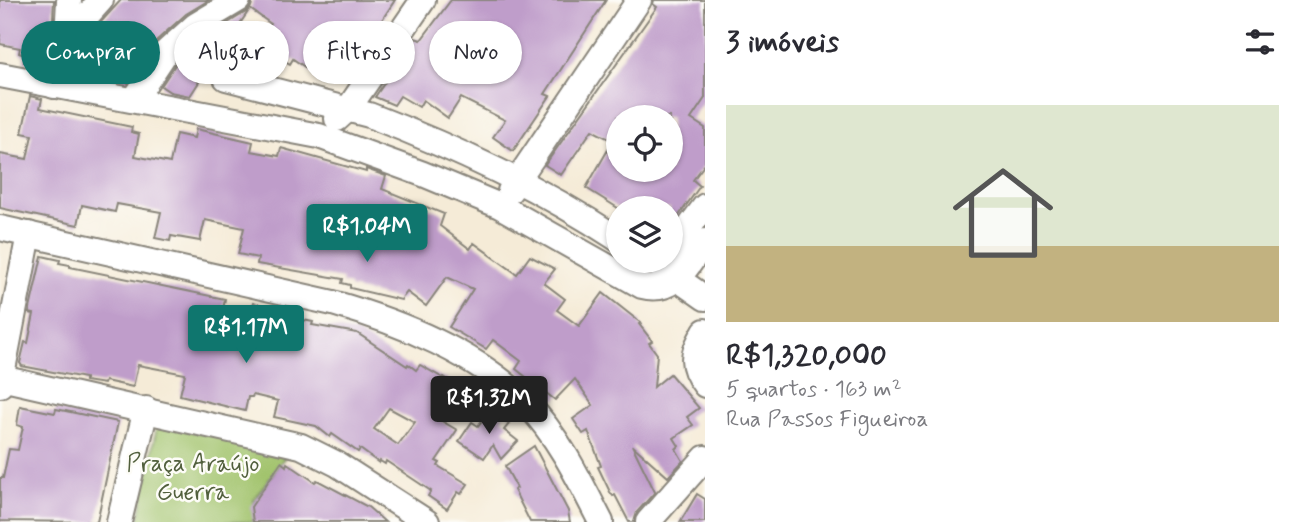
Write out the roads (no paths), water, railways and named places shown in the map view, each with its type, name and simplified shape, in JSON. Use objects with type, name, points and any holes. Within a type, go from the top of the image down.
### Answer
[{"type":"street","points":[[68,21],[69,0]]},
{"type":"street","points":[[82,21],[101,0]]},
{"type":"street","points":[[134,100],[166,51],[196,25],[238,0]]},
{"type":"street","points":[[318,136],[348,109],[423,0]]},
{"type":"street","points":[[500,206],[639,0]]},
{"type":"street","points":[[0,75],[318,136],[423,174],[500,206],[606,266]]},
{"type":"street","points":[[250,84],[391,123],[517,178],[606,232]]},
{"type":"street","points":[[683,238],[705,206]]},
{"type":"street","points":[[0,228],[333,303],[369,313],[438,344],[503,382],[527,404],[564,454],[601,522]]},
{"type":"street","points":[[29,234],[1,381],[146,409],[301,446],[338,464],[427,522]]},
{"type":"street","points":[[683,254],[705,241]]},
{"type":"street","points":[[619,273],[653,289],[664,287],[665,273]]},
{"type":"street","points":[[676,273],[705,298]]},
{"type":"street","points":[[705,331],[693,357],[705,385]]},
{"type":"street","points":[[118,522],[146,409]]},
{"type":"street","points":[[648,522],[705,458]]},
{"type":"park label","name":"Praça Araújo Guerra","points":[[193,477]]}]
